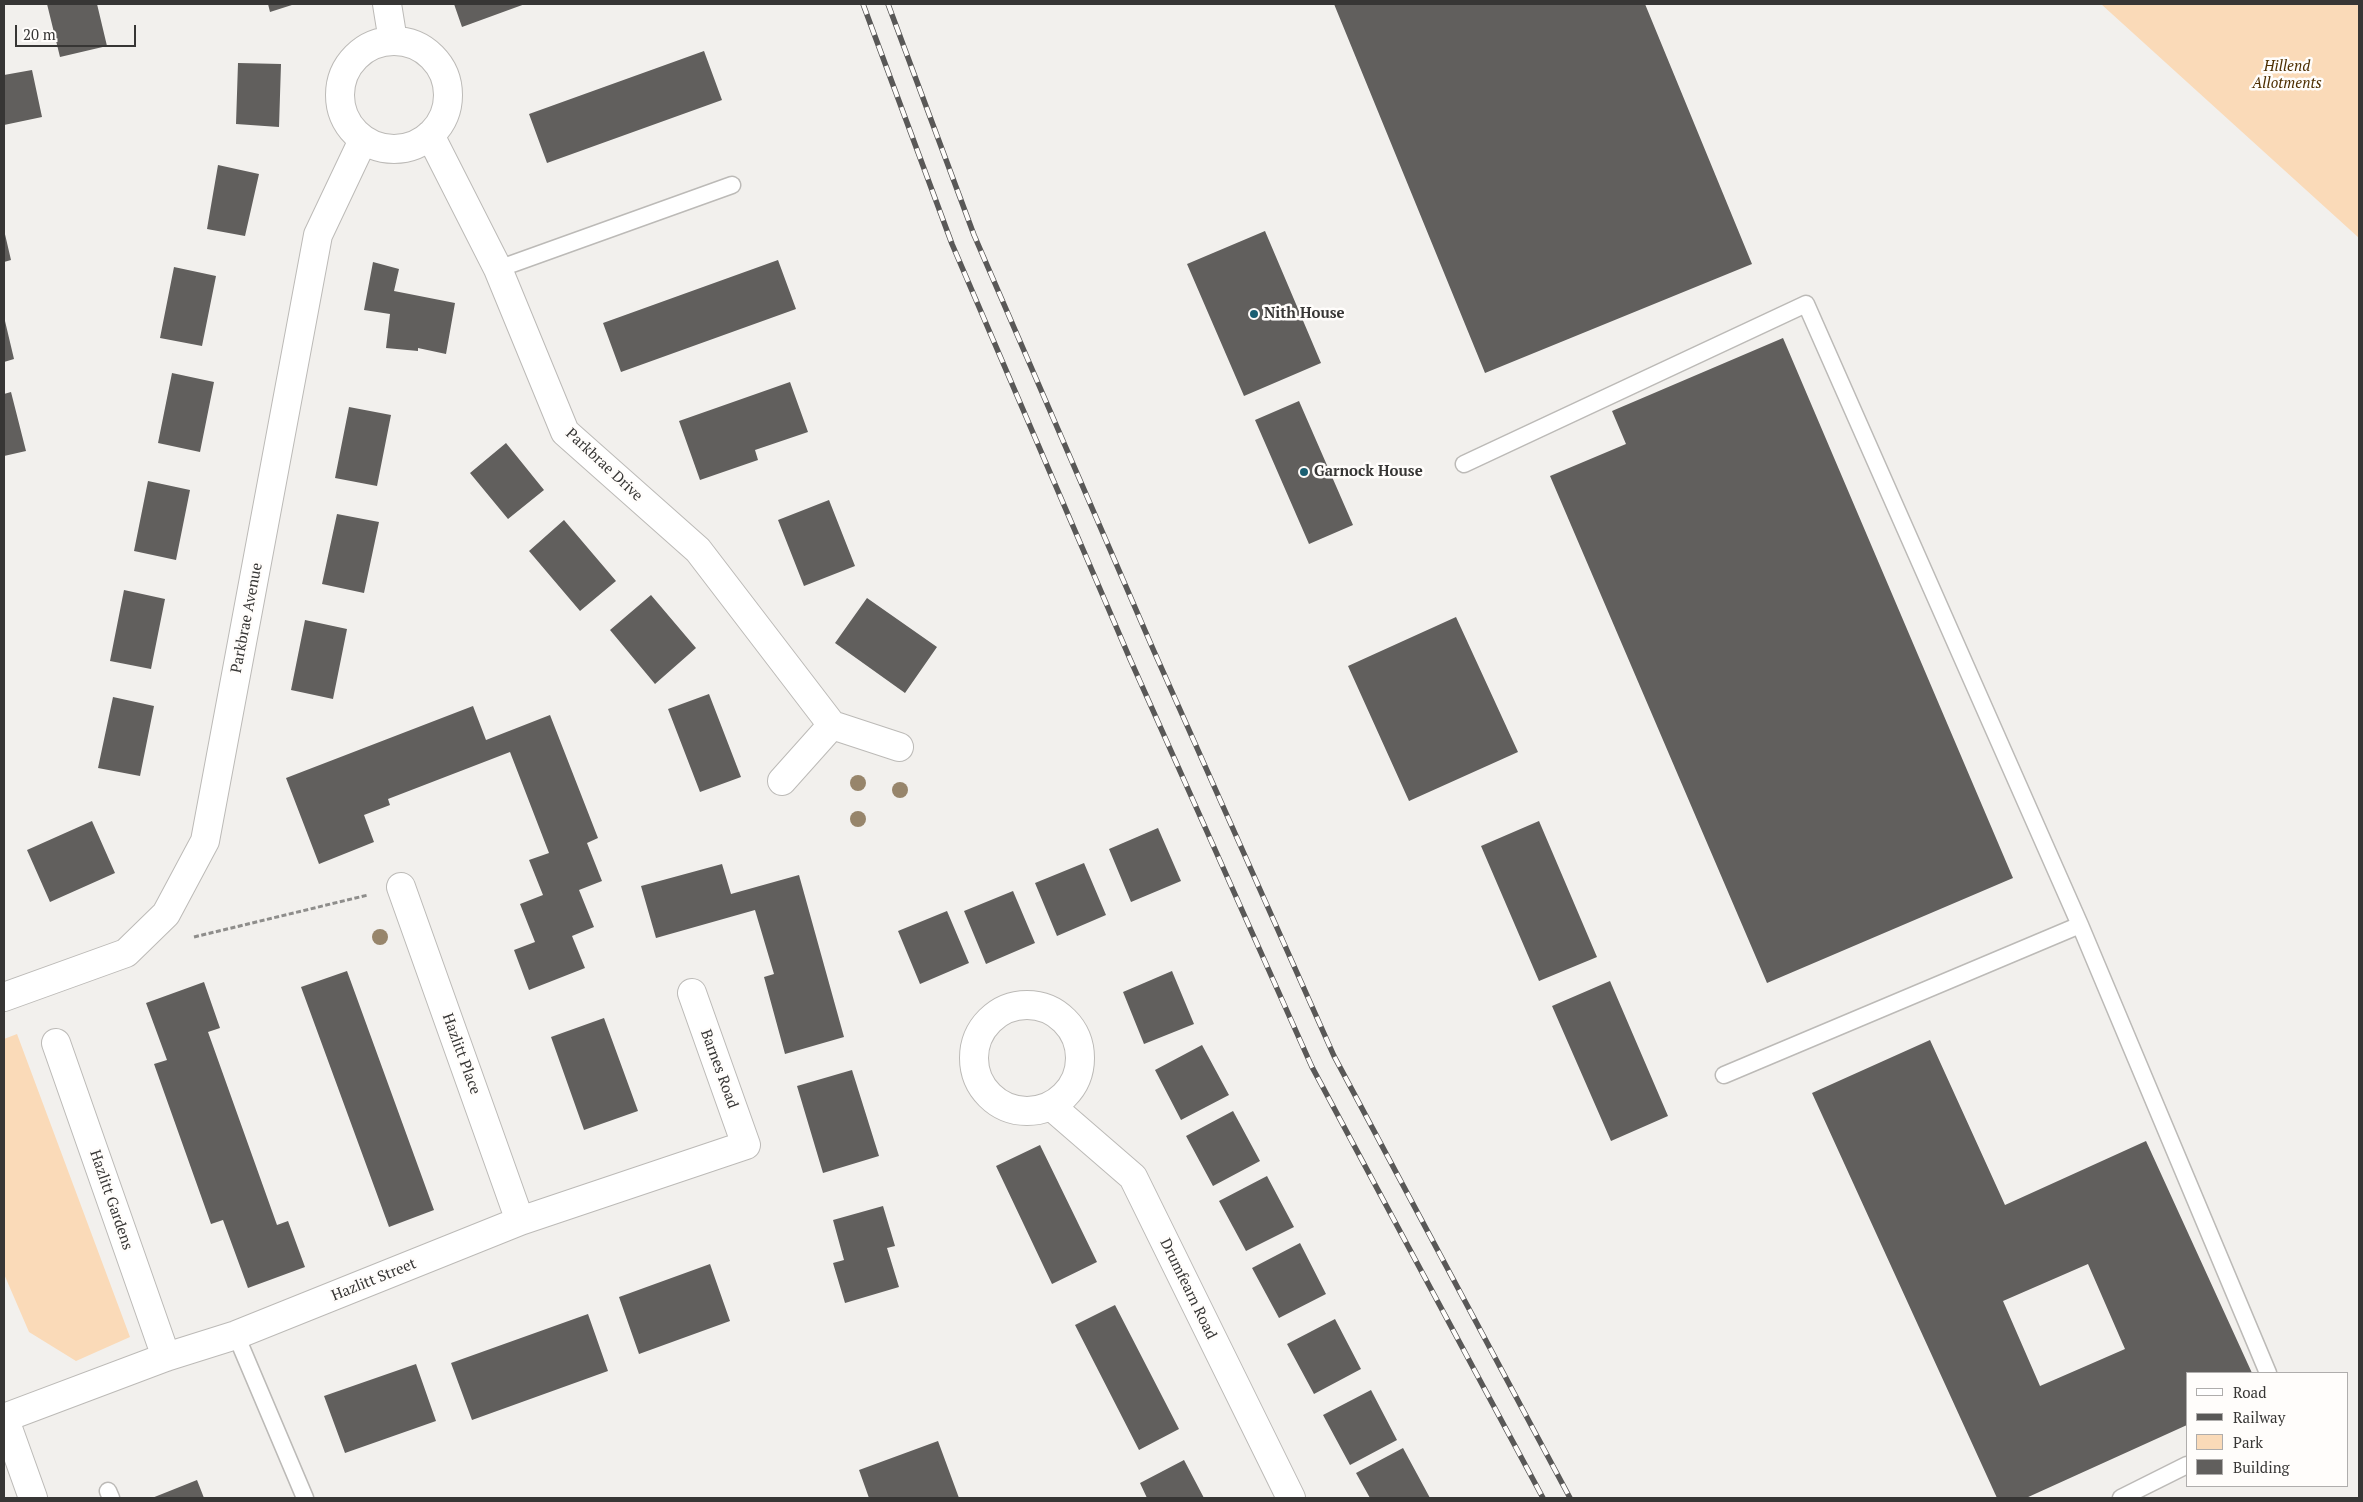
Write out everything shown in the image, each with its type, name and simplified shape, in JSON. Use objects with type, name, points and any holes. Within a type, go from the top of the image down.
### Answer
[{"type":"street","points":[[387,4],[393,41]]},
{"type":"street","points":[[393,41],[412,44],[428,53],[440,67],[447,84],[447,103],[441,120],[430,135],[415,145],[398,149],[380,147],[364,140],[351,128],[343,113],[340,96],[342,79],[349,64],[361,52],[376,44],[393,41]]},
{"type":"street","name":"Parkbrae Drive","points":[[430,135],[498,270],[565,432],[698,550],[832,726]]},
{"type":"street","name":"Parkbrae Avenue","points":[[4,997],[126,953],[166,914],[205,841],[318,234],[364,140]]},
{"type":"street","points":[[782,781],[832,726],[899,747]]},
{"type":"street","name":"Hazlitt Place","points":[[401,887],[520,1221]]},
{"type":"street","name":"Barnes Road","points":[[692,992],[746,1145]]},
{"type":"street","name":"Hazlitt Gardens","points":[[56,1043],[166,1357]]},
{"type":"street","name":"Drumfearn Road","points":[[1051,1106],[1134,1177],[1291,1498]]},
{"type":"street","name":"Hazlitt Street","points":[[4,1418],[166,1357],[236,1335],[520,1221],[746,1145]]},
{"type":"street","points":[[4,1418],[33,1498]]},
{"type":"lane","points":[[498,270],[732,185]]},
{"type":"lane","points":[[1464,464],[1806,304],[2080,925],[2268,1372]]},
{"type":"lane","points":[[1724,1075],[2080,925]]},
{"type":"lane","points":[[236,1335],[305,1498]]},
{"type":"lane","points":[[2121,1498],[2186,1466]]},
{"type":"path","points":[[192,937],[401,887]]},
{"type":"green space","name":"Hillend Allotments","points":[[2101,4],[2359,4],[2359,238]]},
{"type":"green space","points":[[17,1034],[130,1337],[76,1361],[29,1332],[4,1274],[4,1039]]},
{"type":"building","points":[[47,4],[97,4],[107,46],[60,57]]},
{"type":"building","points":[[268,4],[295,4],[270,12]]},
{"type":"building","points":[[454,4],[525,4],[462,27]]},
{"type":"building","points":[[1334,4],[1645,4],[1752,264],[1485,373]]},
{"type":"building","points":[[704,51],[722,100],[547,163],[529,114]]},
{"type":"building","points":[[238,63],[281,64],[279,127],[236,124]]},
{"type":"building","points":[[32,70],[42,117],[4,125],[4,75]]},
{"type":"building","points":[[218,165],[259,174],[245,236],[207,229]]},
{"type":"building","points":[[4,230],[11,260],[4,262]]},
{"type":"building","name":"Nith House","points":[[1265,231],[1321,363],[1244,396],[1187,264]]},
{"type":"building","points":[[778,260],[796,309],[621,372],[603,323]]},
{"type":"building","points":[[373,262],[399,269],[394,291],[455,303],[446,354],[418,348],[418,351],[386,348],[390,314],[364,310]]},
{"type":"building","points":[[174,267],[216,276],[202,346],[160,338]]},
{"type":"building","points":[[4,322],[14,359],[4,362]]},
{"type":"building","points":[[1783,338],[2013,878],[1767,983],[1550,476],[1626,444],[1612,411]]},
{"type":"building","points":[[172,373],[214,382],[200,452],[158,443]]},
{"type":"building","points":[[790,382],[808,432],[755,450],[758,460],[700,480],[679,421]]},
{"type":"building","points":[[11,392],[26,451],[4,456],[4,394]]},
{"type":"building","name":"Garnock House","points":[[1299,401],[1353,525],[1309,544],[1255,420]]},
{"type":"building","points":[[349,407],[391,415],[377,486],[335,478]]},
{"type":"building","points":[[506,443],[544,490],[508,519],[470,473]]},
{"type":"building","points":[[148,481],[190,490],[176,560],[134,551]]},
{"type":"building","points":[[829,500],[855,566],[804,586],[778,520]]},
{"type":"building","points":[[337,514],[379,522],[364,593],[322,584]]},
{"type":"building","points":[[564,520],[616,581],[580,611],[529,551]]},
{"type":"building","points":[[124,590],[165,599],[151,669],[110,661]]},
{"type":"building","points":[[651,595],[696,648],[655,684],[610,630]]},
{"type":"building","points":[[867,598],[937,647],[905,693],[835,643]]},
{"type":"building","points":[[1456,617],[1518,752],[1409,801],[1348,666]]},
{"type":"building","points":[[305,620],[347,629],[333,699],[291,690]]},
{"type":"building","points":[[709,694],[741,777],[700,792],[668,709]]},
{"type":"building","points":[[113,697],[154,706],[140,776],[98,768]]},
{"type":"building","points":[[473,706],[486,740],[550,715],[598,838],[587,843],[602,881],[579,890],[594,927],[572,936],[585,968],[529,990],[514,950],[535,942],[520,904],[543,895],[529,860],[549,853],[510,752],[388,799],[390,805],[364,815],[374,842],[319,864],[286,778]]},
{"type":"building","points":[[92,821],[115,873],[50,902],[27,850]]},
{"type":"building","points":[[1539,821],[1597,957],[1539,981],[1481,846]]},
{"type":"building","points":[[1158,828],[1181,881],[1131,902],[1109,849]]},
{"type":"building","points":[[1084,863],[1106,915],[1057,936],[1035,883]]},
{"type":"building","points":[[722,864],[731,894],[799,875],[844,1037],[785,1054],[764,977],[774,974],[755,910],[656,938],[641,886]]},
{"type":"building","points":[[1013,891],[1035,943],[986,964],[964,911]]},
{"type":"building","points":[[947,911],[969,963],[920,984],[898,931]]},
{"type":"building","points":[[347,971],[434,1210],[389,1227],[301,987]]},
{"type":"building","points":[[1172,971],[1194,1024],[1144,1044],[1123,992]]},
{"type":"building","points":[[1610,981],[1668,1116],[1611,1141],[1552,1006]]},
{"type":"building","points":[[204,982],[220,1028],[208,1032],[277,1225],[288,1221],[305,1267],[248,1288],[223,1220],[211,1224],[154,1064],[167,1060],[146,1003]]},
{"type":"building","points":[[604,1018],[638,1111],[584,1130],[551,1037]]},
{"type":"building","points":[[1930,1040],[2005,1205],[2146,1141],[2252,1372],[2186,1372],[2186,1425],[2026,1498],[1997,1498],[1812,1093]],"holes":[[[2088,1264],[2125,1349],[2040,1386],[2003,1301]]]},
{"type":"building","points":[[1202,1045],[1229,1095],[1181,1120],[1155,1070]]},
{"type":"building","points":[[852,1070],[879,1156],[823,1173],[797,1086]]},
{"type":"building","points":[[1233,1111],[1260,1161],[1213,1186],[1186,1136]]},
{"type":"building","points":[[1040,1145],[1097,1262],[1052,1284],[996,1166]]},
{"type":"building","points":[[1267,1176],[1294,1227],[1246,1251],[1219,1201]]},
{"type":"building","points":[[883,1206],[895,1246],[887,1248],[899,1287],[845,1303],[833,1263],[844,1260],[833,1220]]},
{"type":"building","points":[[1300,1243],[1326,1294],[1279,1318],[1252,1268]]},
{"type":"building","points":[[710,1264],[730,1321],[639,1354],[619,1297]]},
{"type":"building","points":[[1115,1305],[1179,1429],[1139,1450],[1075,1325]]},
{"type":"building","points":[[588,1314],[608,1371],[472,1420],[451,1363]]},
{"type":"building","points":[[1335,1319],[1361,1369],[1314,1394],[1287,1344]]},
{"type":"building","points":[[416,1364],[436,1421],[345,1453],[324,1396]]},
{"type":"building","points":[[1371,1390],[1397,1440],[1350,1465],[1323,1415]]},
{"type":"building","points":[[938,1441],[959,1498],[869,1498],[859,1470]]},
{"type":"building","points":[[1403,1448],[1430,1498],[1370,1498],[1356,1473]]},
{"type":"building","points":[[1184,1460],[1204,1498],[1147,1498],[1140,1483]]},
{"type":"building","points":[[197,1480],[204,1498],[152,1498]]},
{"type":"railway","points":[[863,4],[952,244],[1130,659],[1312,1067],[1543,1498]]},
{"type":"railway","points":[[888,4],[974,235],[1153,649],[1334,1056],[1570,1498]]},
{"type":"place","name":"Nith House","points":[[1254,314]]},
{"type":"place","name":"Garnock House","points":[[1304,472]]}]
